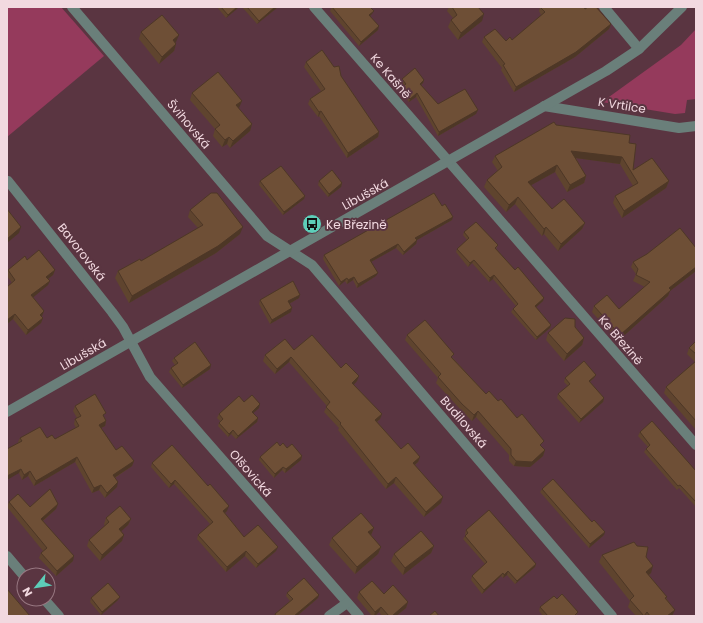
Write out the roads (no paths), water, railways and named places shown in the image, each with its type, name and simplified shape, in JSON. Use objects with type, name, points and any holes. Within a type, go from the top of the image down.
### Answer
[{"type":"street","name":"Švihovská","points":[[72,7],[267,236],[292,250]]},
{"type":"street","name":"Ke Kašně","points":[[314,7],[448,162]]},
{"type":"street","points":[[604,7],[639,49]]},
{"type":"street","name":"Libušská","points":[[7,412],[606,71],[639,49],[682,7]]},
{"type":"street","name":"K Vrtilce","points":[[544,106],[679,128],[696,126]]},
{"type":"street","name":"Ke Březině","points":[[448,162],[696,445]]},
{"type":"street","name":"Bavorovská","points":[[8,181],[112,312],[131,342]]},
{"type":"street","name":"Budilovská","points":[[292,250],[312,265],[612,616]]},
{"type":"street","name":"Olšovická","points":[[131,342],[150,377],[358,616]]},
{"type":"street","points":[[7,556],[16,567]]},
{"type":"street","points":[[329,616],[347,603]]},
{"type":"street","points":[[51,607],[59,616]]},
{"type":"place","name":"Ke Březině","points":[[312,224]]}]
